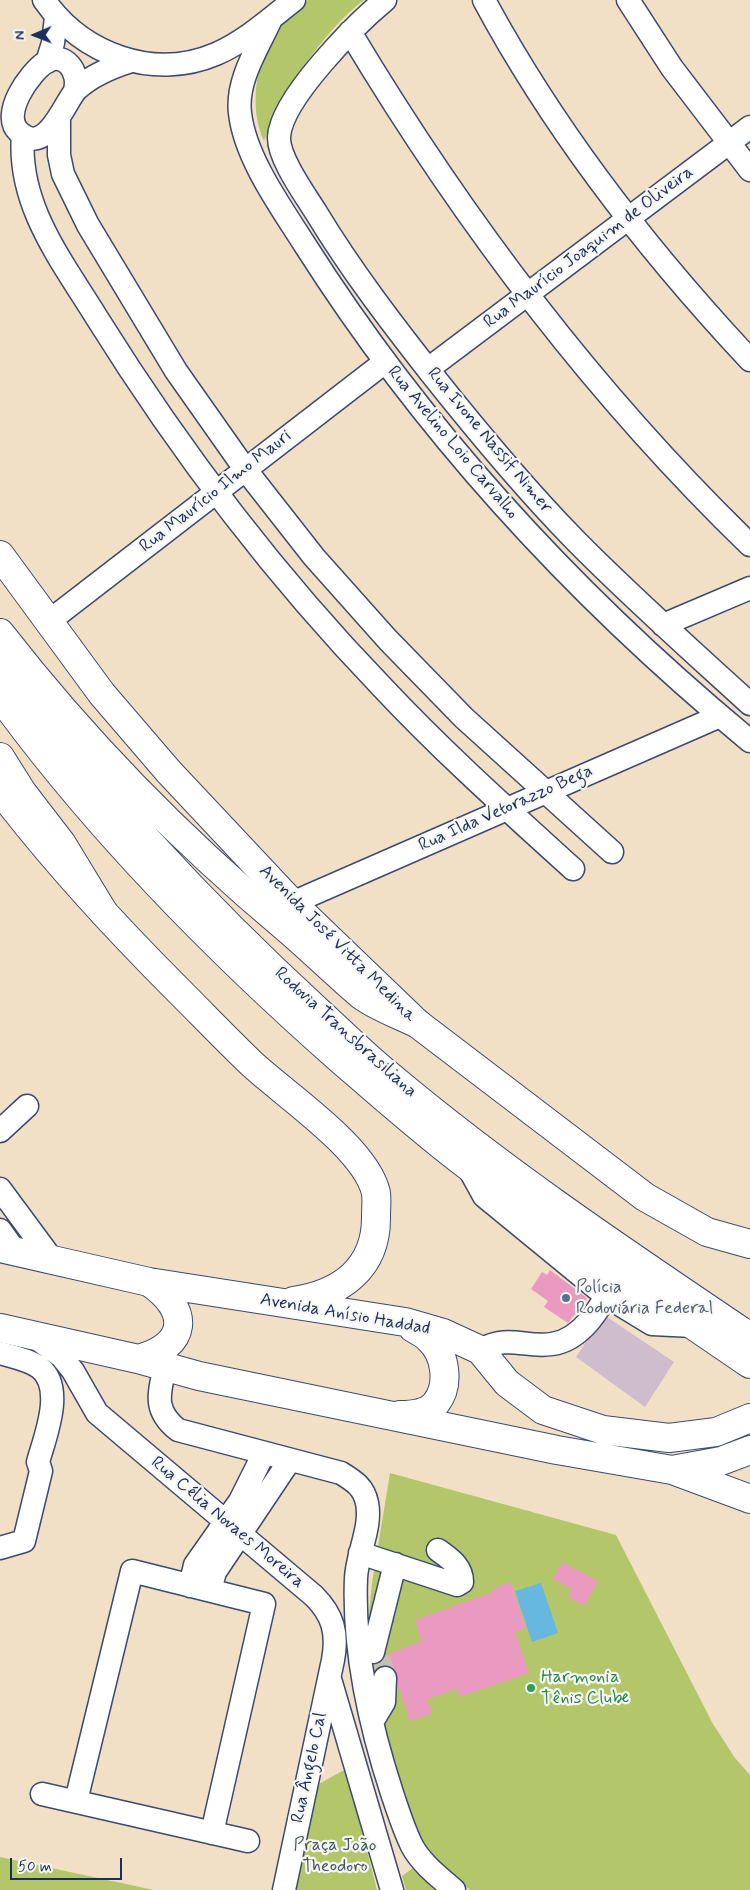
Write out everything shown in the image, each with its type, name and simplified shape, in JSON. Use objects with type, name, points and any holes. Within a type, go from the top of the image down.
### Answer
[{"type":"main road","name":"Avenida José Vitta Medina","points":[[0,554],[102,694],[169,772],[292,903],[418,1024],[645,1197],[707,1232],[750,1244]]},
{"type":"main road","points":[[0,634],[84,736],[238,888],[325,961],[363,996],[418,1024]]},
{"type":"main road","name":"Rodovia Transbrasiliana","points":[[0,663],[54,732],[117,806],[228,925],[280,976],[390,1077],[502,1165],[615,1274],[750,1337]]},
{"type":"main road","name":"Rodovia Transbrasiliana","points":[[0,696],[67,781],[136,860],[199,928],[290,1016],[415,1125],[468,1166],[615,1274],[750,1364]]},
{"type":"main road","points":[[0,758],[22,792],[62,844],[104,913]]},
{"type":"main road","points":[[0,790],[104,913],[252,1064],[351,1151],[364,1170],[376,1193],[376,1229],[370,1251],[360,1268],[340,1286],[315,1298],[274,1303]]},
{"type":"main road","name":"Avenida Anísio Haddad","points":[[5,1243],[51,1258],[149,1282],[405,1322],[443,1333],[480,1350],[507,1383],[543,1410],[603,1430],[669,1438],[716,1432],[750,1418]]},
{"type":"main road","points":[[149,1282],[168,1296],[176,1309],[178,1328],[164,1367]]},
{"type":"main road","points":[[391,1416],[419,1414],[436,1404],[443,1390],[445,1372],[440,1353],[430,1339],[405,1322]]},
{"type":"main road","points":[[0,1328],[138,1359],[199,1376],[557,1450],[672,1470],[750,1499]]},
{"type":"main road","points":[[138,1359],[164,1349],[174,1340]]},
{"type":"main road","points":[[672,1470],[721,1461],[750,1450]]},
{"type":"street","points":[[50,8],[76,34],[98,48],[130,61],[157,64],[183,63],[217,54],[271,19],[294,0]]},
{"type":"street","points":[[385,0],[350,32],[417,141],[527,295],[625,414],[675,469],[750,545]]},
{"type":"street","points":[[484,0],[555,117],[628,219],[680,282],[750,360]]},
{"type":"street","points":[[628,0],[672,68],[750,170]]},
{"type":"street","points":[[0,99],[28,81],[47,62],[52,43],[50,8]]},
{"type":"street","name":"Rua Avelino Loio Carvalho","points":[[240,87],[271,19]]},
{"type":"street","name":"Rua Ivone Nassif Nimer","points":[[350,32],[313,74],[282,122],[279,137],[281,152],[326,229],[376,302],[428,369],[536,499],[601,566],[750,704]]},
{"type":"street","name":"Rua Avelino Loio Carvalho","points":[[217,54],[234,72],[240,87],[242,124],[250,152],[320,267],[385,362],[470,468],[562,570],[660,664],[750,741]]},
{"type":"street","points":[[12,128],[36,137],[42,135],[59,121],[75,90],[77,77],[71,65],[60,60],[47,62]]},
{"type":"street","points":[[75,90],[100,73],[130,61]]},
{"type":"street","points":[[28,81],[13,107],[12,128],[37,218],[113,343],[216,492],[293,588],[343,646],[422,729],[573,868]]},
{"type":"street","points":[[59,121],[60,155],[63,174],[88,225],[160,346],[245,469],[314,557],[388,640],[464,718],[612,852]]},
{"type":"street","name":"Rua Maurício Joaquim de Oliveira","points":[[428,369],[750,127]]},
{"type":"street","name":"Rua Maurício Ilmo Mauri","points":[[48,622],[385,362]]},
{"type":"street","points":[[663,625],[750,588]]},
{"type":"street","name":"Rua Ilda Vetorazzo Bega","points":[[292,903],[720,716]]},
{"type":"street","points":[[0,1130],[27,1106]]},
{"type":"street","points":[[1,1190],[51,1258]]},
{"type":"street","points":[[480,1350],[494,1342],[552,1344],[576,1335],[615,1274]]},
{"type":"street","name":"Rua Célia Novaes Moreira","points":[[35,1337],[61,1356],[73,1371],[97,1413]]},
{"type":"street","points":[[0,1353],[40,1368],[58,1402],[50,1435],[48,1465],[41,1471],[24,1541],[0,1548]]},
{"type":"street","points":[[164,1367],[159,1399],[160,1409],[166,1421],[178,1430],[341,1473],[357,1482],[368,1505],[356,1577],[357,1608],[374,1658],[384,1702],[372,1722]]},
{"type":"street","points":[[166,1421],[170,1396],[176,1388],[199,1376]]},
{"type":"street","name":"Rua Célia Novaes Moreira","points":[[58,1402],[67,1396],[74,1395],[314,1596],[329,1615],[334,1629],[336,1646]]},
{"type":"street","points":[[233,1528],[240,1501],[264,1453]]},
{"type":"street","points":[[200,1588],[195,1565],[233,1528],[290,1460]]},
{"type":"street","points":[[360,1553],[427,1574],[450,1585],[457,1586],[462,1582],[462,1574],[456,1563],[438,1550]]},
{"type":"street","points":[[395,1564],[374,1658],[363,1680],[372,1722],[396,1803],[412,1846],[419,1856],[454,1890]]},
{"type":"street","points":[[76,1801],[132,1571],[264,1604],[212,1832]]},
{"type":"street","points":[[329,1615],[342,1620],[357,1608]]},
{"type":"street","points":[[336,1646],[346,1640],[374,1658]]},
{"type":"street","name":"Rua Ângelo Cal","points":[[284,1890],[336,1646]]},
{"type":"street","points":[[329,1676],[389,1881],[419,1856]]},
{"type":"street","points":[[42,1794],[248,1841]]},
{"type":"shaded area","points":[[604,1315],[674,1362],[645,1407],[576,1357]]},
{"type":"green space","points":[[308,0],[364,0],[334,28],[305,64],[281,104],[264,141],[259,129],[256,101],[256,86],[263,57],[275,33]]},
{"type":"green space","name":"Harmonia Tênis Clube","points":[[390,1473],[616,1535],[713,1724],[735,1758],[750,1775],[750,1890],[470,1890],[447,1872],[424,1850],[400,1803],[365,1654],[372,1583]]},
{"type":"green space","name":"Praça João Theodoro","points":[[346,1769],[377,1890],[296,1890],[317,1785]]},
{"type":"green space","points":[[0,1857],[154,1890],[0,1890]]},
{"type":"green space","points":[[413,1868],[434,1890],[406,1890],[402,1876]]},
{"type":"water","points":[[541,1583],[558,1633],[532,1642],[515,1591]]},
{"type":"building","name":"Polícia Rodoviária Federal","points":[[550,1270],[587,1298],[568,1323],[544,1307],[548,1301],[531,1289],[542,1272],[547,1275]]},
{"type":"building","points":[[562,1562],[598,1581],[584,1606],[568,1597],[572,1589],[553,1579]]},
{"type":"building","points":[[511,1582],[526,1628],[515,1632],[529,1673],[460,1697],[457,1689],[427,1699],[432,1714],[410,1721],[398,1685],[396,1672],[392,1667],[385,1665],[378,1667],[378,1664],[386,1655],[422,1641],[415,1620],[494,1592],[492,1589]]},
{"type":"tunnel","points":[[379,1658],[385,1678]]},
{"type":"place","name":"Polícia Rodoviária Federal","points":[[566,1298]]},
{"type":"place","name":"Harmonia Tênis Clube","points":[[531,1688]]}]
